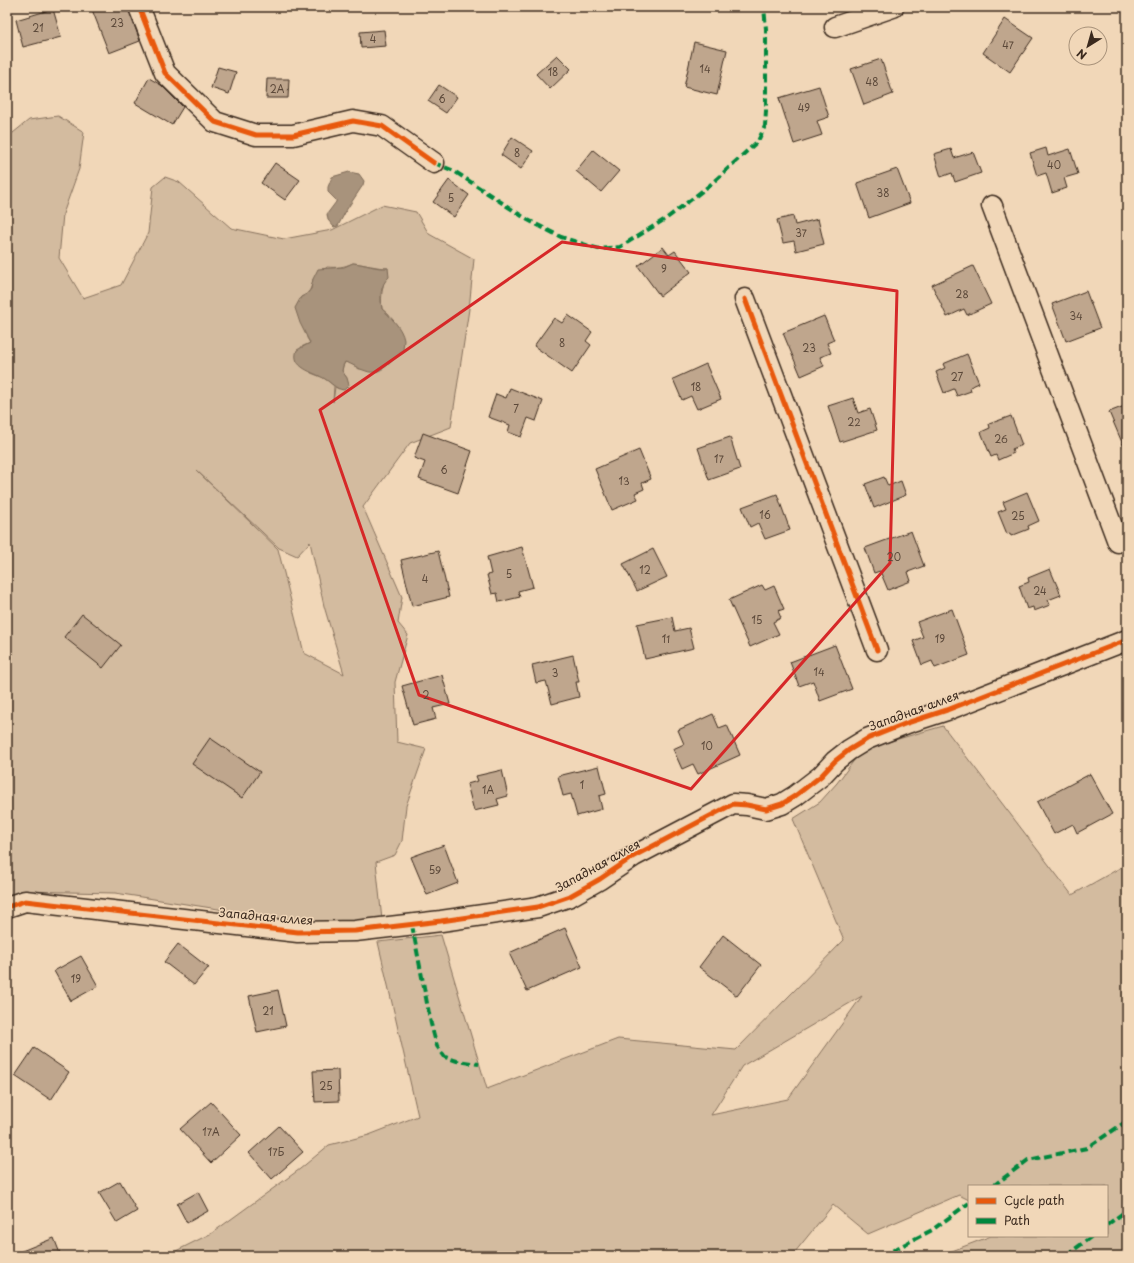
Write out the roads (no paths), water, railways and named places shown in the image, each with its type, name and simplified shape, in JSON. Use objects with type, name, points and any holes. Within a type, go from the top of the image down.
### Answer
[{"type":"street","points":[[138,7],[165,73],[215,122],[256,135],[293,135],[353,121],[382,126],[434,163]]},
{"type":"street","points":[[835,27],[893,7]]},
{"type":"street","points":[[992,206],[1118,542]]},
{"type":"street","points":[[745,299],[877,650]]},
{"type":"street","name":"Западная аллея","points":[[7,907],[25,901],[298,932],[362,931],[538,907],[570,896],[600,879],[634,856],[733,804],[766,809],[782,804],[821,776],[835,761],[849,750],[867,739],[907,723],[947,710],[1127,640]]}]
